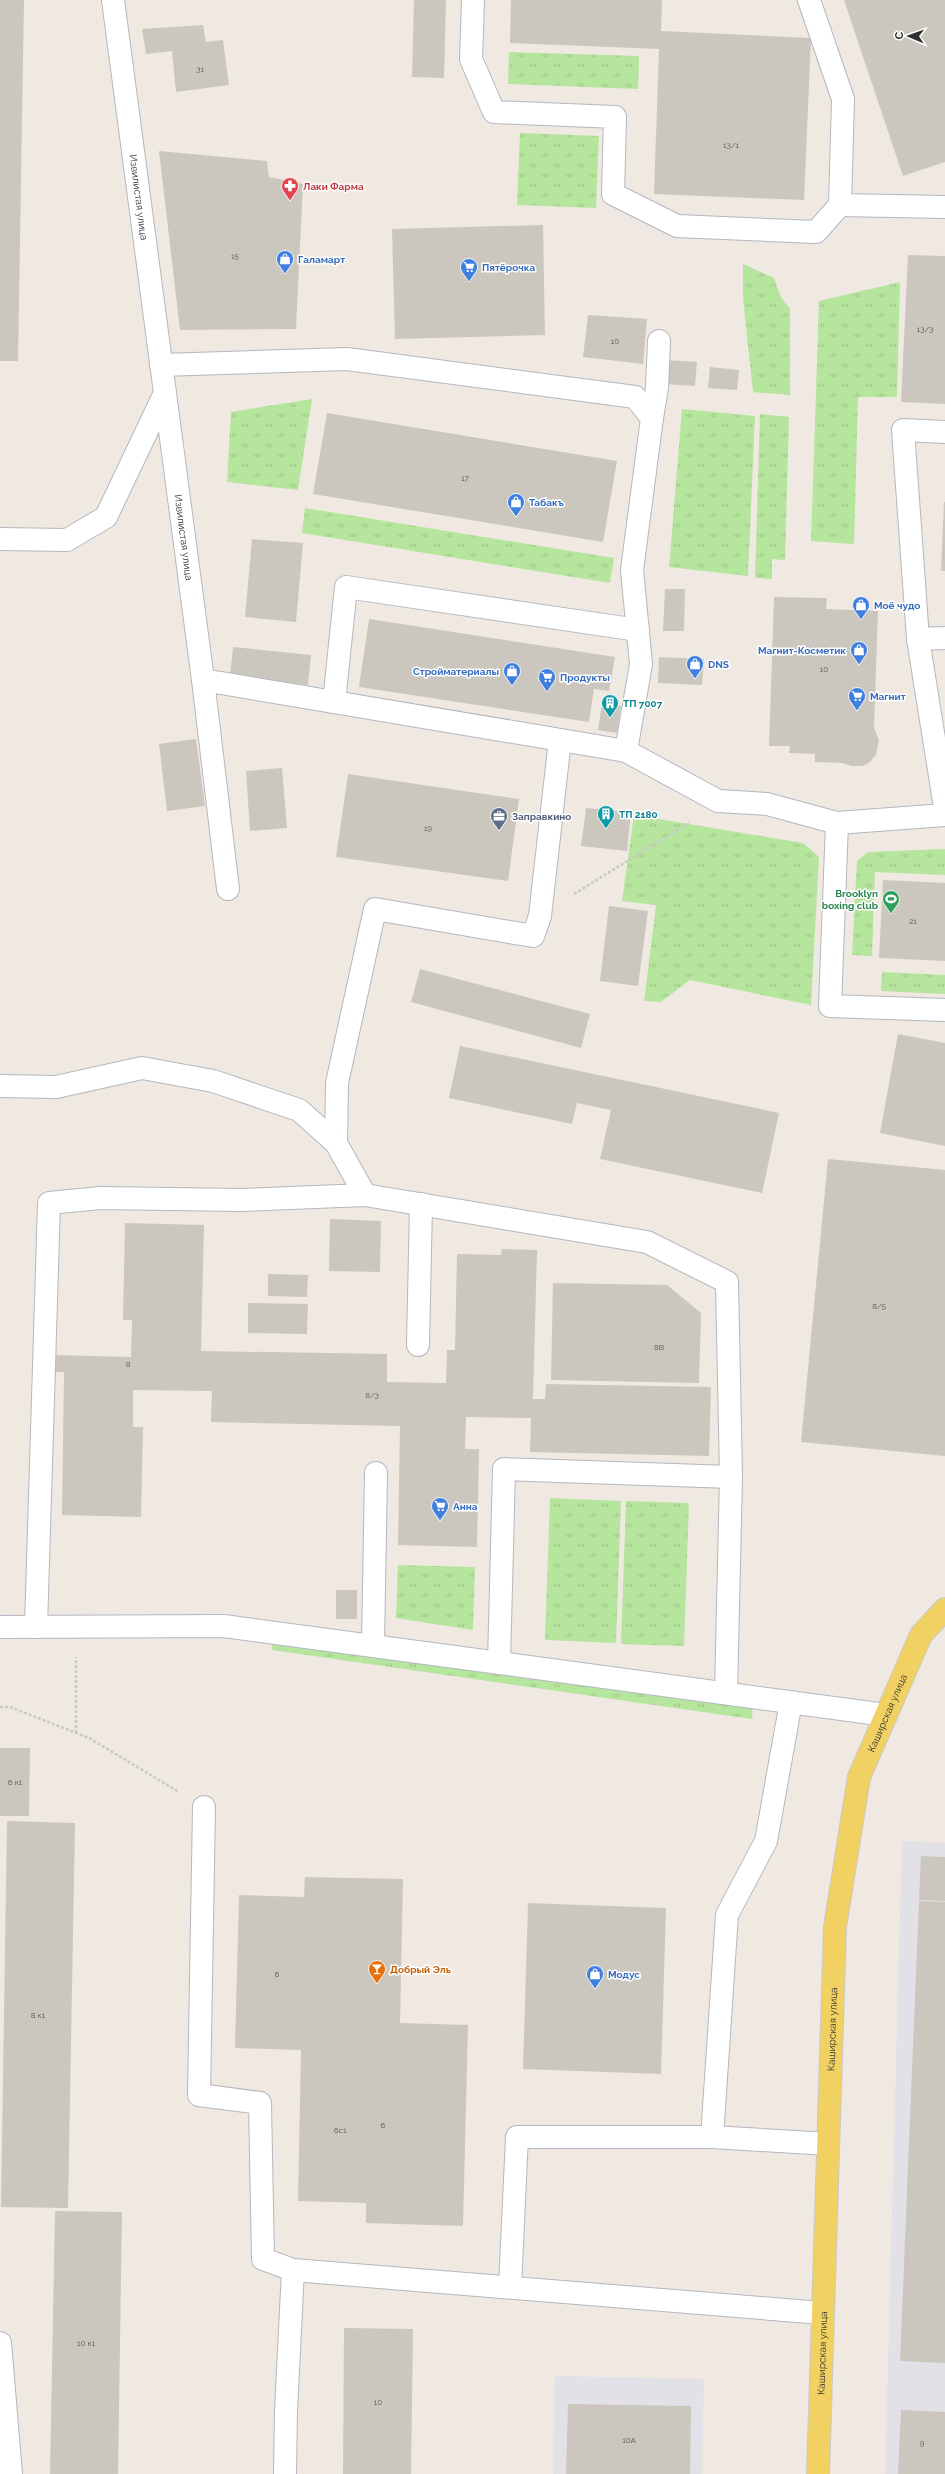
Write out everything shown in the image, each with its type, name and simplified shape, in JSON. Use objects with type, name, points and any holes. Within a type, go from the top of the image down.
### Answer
[{"type":"main road","name":"Каширская улица","points":[[818,2474],[835,1927],[859,1777],[921,1635],[945,1609]]},
{"type":"lane","name":"Извилистая улица","points":[[113,0],[164,395],[203,680],[228,889]]},
{"type":"lane","points":[[473,0],[471,58],[494,112],[615,116],[613,194],[677,226],[816,232],[840,205],[843,100],[809,0]]},
{"type":"lane","points":[[840,205],[945,206]]},
{"type":"lane","points":[[626,752],[641,664],[632,570],[657,388],[659,341]]},
{"type":"lane","points":[[161,365],[347,359],[635,397],[652,418]]},
{"type":"lane","points":[[0,539],[67,540],[106,517],[164,395]]},
{"type":"lane","points":[[945,432],[903,430],[918,639],[945,807]]},
{"type":"lane","points":[[334,702],[346,587],[638,630]]},
{"type":"lane","points":[[918,639],[945,638]]},
{"type":"lane","points":[[203,680],[626,752],[718,801],[767,804],[837,823],[945,815]]},
{"type":"lane","points":[[336,1143],[337,1083],[375,909],[533,936],[540,916],[560,740]]},
{"type":"lane","points":[[837,823],[830,1006],[945,1010]]},
{"type":"lane","points":[[0,1086],[56,1087],[142,1068],[213,1081],[298,1110],[336,1143],[365,1195]]},
{"type":"lane","points":[[36,1627],[49,1203],[100,1198],[241,1200],[365,1195],[647,1242],[728,1282],[731,1477],[726,1694]]},
{"type":"lane","points":[[418,1345],[421,1204]]},
{"type":"lane","points":[[499,1663],[504,1469],[731,1477]]},
{"type":"lane","points":[[373,1645],[376,1473]]},
{"type":"lane","points":[[0,1627],[224,1626],[886,1715]]},
{"type":"lane","points":[[712,2138],[727,1915],[766,1841],[791,1702]]},
{"type":"lane","points":[[204,1807],[199,2095],[260,2103],[263,2259],[293,2270],[822,2313]]},
{"type":"lane","points":[[510,2287],[517,2137],[712,2138],[828,2144]]},
{"type":"lane","points":[[285,2474],[293,2270]]},
{"type":"lane","points":[[0,2343],[11,2474]]},
{"type":"path","points":[[540,916],[697,818],[718,801]]},
{"type":"path","points":[[76,1627],[76,1733]]},
{"type":"path","points":[[0,1706],[10,1707],[89,1738],[204,1807]]},
{"type":"shaded area","points":[[902,1841],[945,1843],[945,2474],[885,2474]]},
{"type":"shaded area","points":[[555,2376],[704,2379],[702,2474],[553,2474]]},
{"type":"green space","points":[[509,52],[639,56],[638,89],[508,84]]},
{"type":"green space","points":[[520,133],[599,136],[596,208],[517,205]]},
{"type":"green space","points":[[743,264],[774,278],[781,297],[790,309],[790,395],[753,392],[743,299]]},
{"type":"green space","points":[[900,282],[897,397],[858,397],[854,544],[811,541],[819,301]]},
{"type":"green space","points":[[312,399],[298,490],[227,482],[231,412]]},
{"type":"green space","points":[[682,409],[755,416],[748,576],[669,567]]},
{"type":"green space","points":[[760,414],[789,417],[785,560],[772,559],[772,579],[755,578]]},
{"type":"green space","points":[[305,508],[614,558],[610,583],[302,533]]},
{"type":"green space","points":[[634,815],[803,843],[819,857],[811,1005],[690,980],[661,1002],[644,1001],[656,905],[622,901]]},
{"type":"green space","points":[[945,849],[945,875],[875,872],[872,956],[852,955],[857,861],[868,852]]},
{"type":"green space","points":[[882,972],[945,975],[945,994],[881,991]]},
{"type":"green space","points":[[550,1498],[621,1501],[616,1643],[545,1640]]},
{"type":"green space","points":[[626,1501],[689,1503],[684,1646],[621,1644]]},
{"type":"green space","points":[[398,1565],[475,1567],[473,1630],[396,1618]]},
{"type":"green space","points":[[273,1638],[753,1702],[752,1719],[272,1650]]},
{"type":"building","points":[[0,0],[24,0],[18,361],[0,361]]},
{"type":"building","points":[[414,0],[446,0],[444,78],[412,77]]},
{"type":"building","points":[[511,0],[662,0],[661,31],[811,38],[804,200],[654,194],[659,49],[510,43]]},
{"type":"building","points":[[844,0],[945,0],[945,162],[903,176]]},
{"type":"building","points":[[203,25],[206,42],[223,40],[229,85],[176,92],[172,51],[146,54],[142,29]]},
{"type":"building","points":[[159,151],[267,161],[269,177],[303,184],[296,329],[180,330]]},
{"type":"building","name":"Пятёрочка","points":[[543,225],[545,335],[395,339],[392,229]]},
{"type":"building","points":[[908,255],[945,256],[945,404],[901,402]]},
{"type":"building","points":[[588,315],[647,319],[643,364],[583,357]]},
{"type":"building","points":[[665,360],[697,362],[695,386],[663,384]]},
{"type":"building","points":[[710,367],[739,370],[737,390],[708,388]]},
{"type":"building","points":[[327,413],[617,461],[603,542],[313,494]]},
{"type":"building","points":[[944,502],[945,571],[941,571]]},
{"type":"building","points":[[252,539],[303,543],[296,622],[245,617]]},
{"type":"building","points":[[665,589],[685,589],[684,631],[663,631]]},
{"type":"building","points":[[774,597],[827,598],[826,609],[878,611],[874,728],[879,740],[876,755],[870,762],[862,766],[851,766],[843,763],[815,762],[815,754],[789,753],[790,746],[769,746]]},
{"type":"building","points":[[369,619],[615,657],[609,691],[594,689],[589,722],[359,687]]},
{"type":"building","points":[[233,647],[311,655],[308,685],[230,676]]},
{"type":"building","points":[[659,657],[704,659],[702,685],[658,683]]},
{"type":"building","name":"ТП 7007","points":[[602,704],[621,706],[617,733],[598,730]]},
{"type":"building","points":[[196,739],[205,806],[167,811],[159,744]]},
{"type":"building","points":[[282,768],[287,828],[250,831],[246,771]]},
{"type":"building","points":[[348,774],[519,799],[508,881],[336,857]]},
{"type":"building","name":"ТП 2180","points":[[586,808],[631,812],[627,851],[581,846]]},
{"type":"building","points":[[883,880],[945,883],[945,961],[879,958]]},
{"type":"building","points":[[609,906],[648,911],[638,986],[600,981]]},
{"type":"building","points":[[420,969],[590,1014],[581,1048],[411,1002]]},
{"type":"building","points":[[898,1034],[945,1043],[945,1146],[880,1133]]},
{"type":"building","points":[[460,1046],[779,1113],[762,1193],[600,1159],[611,1110],[577,1103],[572,1124],[449,1098]]},
{"type":"building","points":[[828,1159],[945,1170],[945,1456],[801,1442]]},
{"type":"building","points":[[330,1219],[381,1221],[380,1272],[329,1271]]},
{"type":"building","points":[[125,1223],[204,1225],[201,1351],[387,1354],[387,1382],[446,1383],[447,1350],[455,1350],[457,1254],[501,1255],[502,1249],[537,1250],[533,1399],[545,1399],[546,1384],[711,1387],[709,1456],[530,1452],[531,1418],[466,1417],[465,1449],[479,1449],[477,1547],[398,1545],[400,1426],[211,1422],[212,1391],[133,1390],[133,1427],[143,1427],[141,1517],[62,1515],[64,1372],[55,1372],[55,1355],[131,1357],[132,1320],[123,1320]]},
{"type":"building","points":[[268,1274],[308,1275],[307,1297],[268,1296]]},
{"type":"building","points":[[553,1283],[667,1285],[701,1313],[699,1383],[551,1380]]},
{"type":"building","points":[[248,1303],[308,1304],[307,1334],[248,1333]]},
{"type":"building","points":[[336,1590],[357,1590],[357,1619],[336,1619]]},
{"type":"building","points":[[0,1748],[30,1748],[29,1816],[0,1816]]},
{"type":"building","points":[[7,1821],[75,1823],[68,2208],[1,2207]]},
{"type":"building","points":[[921,1856],[945,1857],[945,1901],[919,1900]]},
{"type":"building","points":[[305,1877],[403,1879],[400,2023],[468,2025],[463,2226],[366,2223],[366,2203],[298,2201],[301,2050],[235,2048],[239,1895],[304,1897]]},
{"type":"building","points":[[919,1901],[945,1902],[945,2363],[900,2361]]},
{"type":"building","name":"Модус","points":[[528,1903],[666,1908],[661,2074],[523,2069]]},
{"type":"building","points":[[55,2211],[122,2212],[118,2474],[50,2474]]},
{"type":"building","points":[[344,2328],[413,2329],[411,2474],[343,2474]]},
{"type":"building","points":[[568,2404],[691,2406],[690,2474],[566,2474]]},
{"type":"building","points":[[901,2410],[945,2412],[945,2474],[898,2474]]},
{"type":"place","name":"Лаки Фарма","points":[[290,201]]},
{"type":"place","name":"Галамарт","points":[[285,274]]},
{"type":"place","name":"Пятёрочка","points":[[469,282]]},
{"type":"place","name":"Табакъ","points":[[516,517]]},
{"type":"place","name":"Моё чудо","points":[[861,620]]},
{"type":"place","name":"Магнит-Косметик","points":[[859,665]]},
{"type":"place","name":"DNS","points":[[695,679]]},
{"type":"place","name":"Стройматериалы","points":[[512,686]]},
{"type":"place","name":"Продукты","points":[[547,692]]},
{"type":"place","name":"Магнит","points":[[857,711]]},
{"type":"place","name":"ТП 7007","points":[[610,718]]},
{"type":"place","name":"ТП 2180","points":[[606,829]]},
{"type":"place","name":"Заправкино","points":[[499,831]]},
{"type":"place","name":"Brooklyn boxing club","points":[[891,914]]},
{"type":"place","name":"Анна","points":[[440,1521]]},
{"type":"place","name":"Добрый Эль","points":[[377,1984]]},
{"type":"place","name":"Модус","points":[[595,1989]]}]
